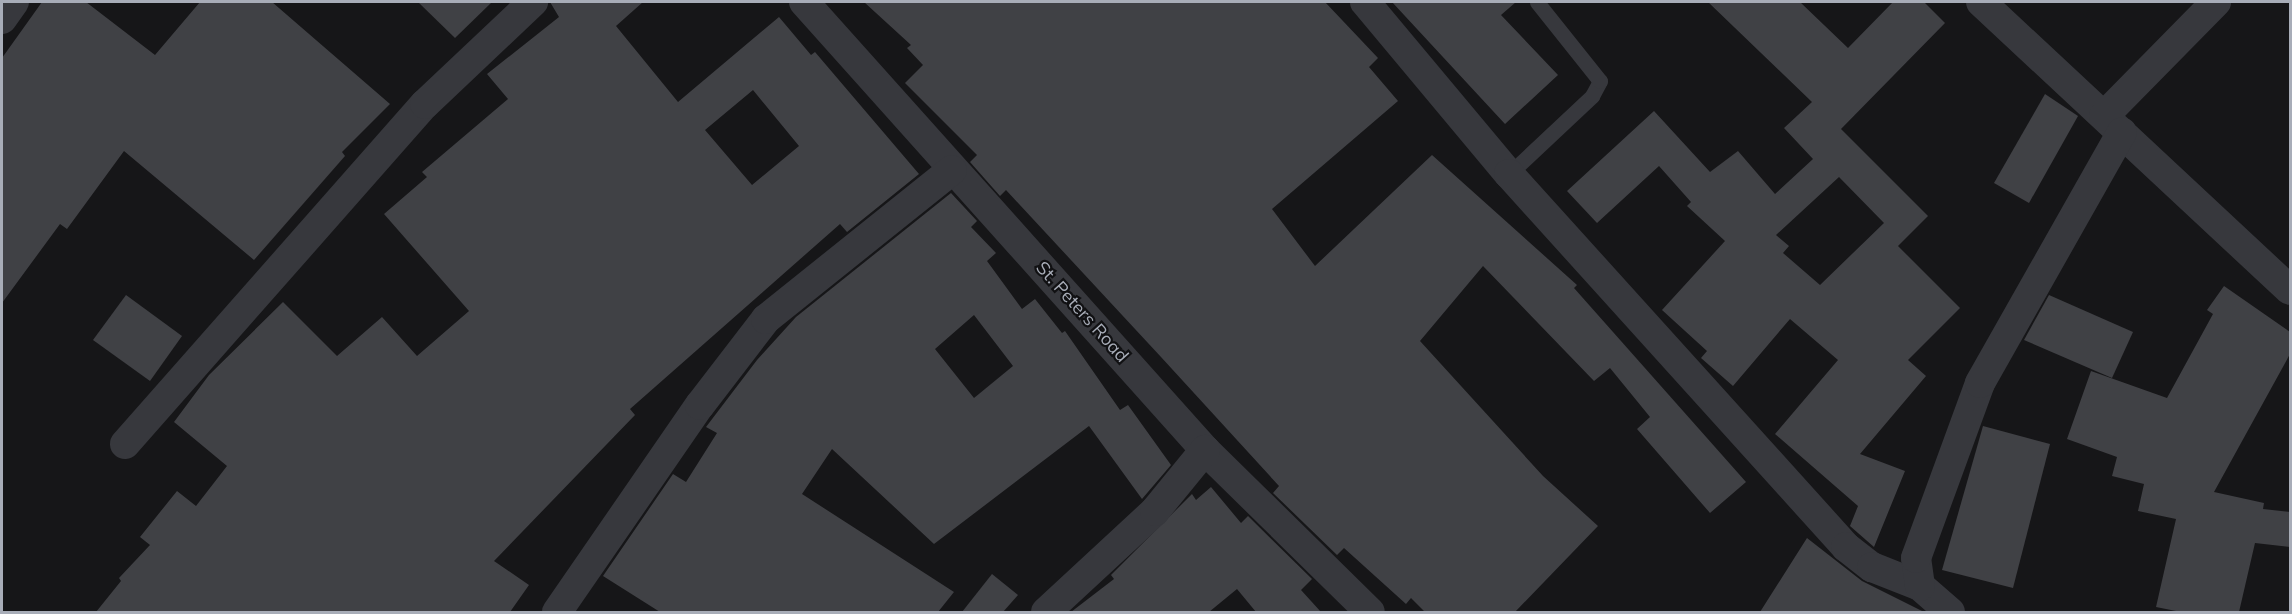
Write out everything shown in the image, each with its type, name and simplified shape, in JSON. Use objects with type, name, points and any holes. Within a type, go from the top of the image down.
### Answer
[{"type":"street","points":[[2,19],[14,2]]},
{"type":"street","points":[[125,444],[425,104],[533,2]]},
{"type":"street","name":"St. Peters Road","points":[[804,2],[1205,450],[1370,612]]},
{"type":"street","points":[[1365,2],[1509,174],[1846,547],[1897,580],[1920,586],[1950,612]]},
{"type":"street","points":[[1981,2],[2290,290]]},
{"type":"street","points":[[1920,586],[1916,558],[1980,383],[2113,124],[2216,2]]},
{"type":"street","points":[[557,612],[700,405],[766,319],[952,170]]},
{"type":"street","points":[[1046,612],[1155,511],[1205,450]]},
{"type":"lane","points":[[1509,174],[1592,96],[1600,81],[1537,2]]},
{"type":"building","points":[[42,2],[86,2],[155,55],[200,2],[272,2],[390,104],[342,152],[345,156],[254,260],[124,151],[67,229],[60,224],[2,303],[2,58]]},
{"type":"building","points":[[418,2],[492,2],[455,38]]},
{"type":"building","points":[[550,2],[643,2],[616,26],[678,102],[779,17],[811,55],[815,52],[919,174],[847,232],[840,224],[630,409],[635,415],[494,561],[529,585],[510,612],[96,612],[121,581],[119,578],[150,545],[140,537],[177,491],[196,506],[227,466],[174,422],[209,375],[283,302],[337,356],[382,317],[417,356],[469,311],[384,214],[427,177],[422,172],[508,99],[487,74],[559,17]],"holes":[[[753,90],[799,146],[752,185],[705,130]]]},
{"type":"building","points":[[864,2],[1325,2],[1378,58],[1369,67],[1398,101],[1272,209],[1315,266],[1432,155],[1577,285],[1574,288],[1746,482],[1710,513],[1637,429],[1650,417],[1610,368],[1594,381],[1483,266],[1420,341],[1543,476],[1598,526],[1515,612],[1425,612],[1411,598],[1406,604],[1344,548],[1337,555],[1273,493],[1279,486],[1161,357],[1006,190],[1000,196],[970,162],[977,155],[905,83],[923,65],[907,48],[911,45]]},
{"type":"building","points":[[1392,2],[1516,2],[1501,15],[1558,75],[1505,124]]},
{"type":"building","points":[[1708,2],[1800,2],[1848,48],[1893,2],[1924,2],[1945,23],[1841,129],[1928,216],[1898,246],[1960,308],[1908,360],[1926,376],[1860,454],[1905,471],[1874,547],[1850,526],[1858,506],[1775,434],[1838,360],[1790,319],[1733,386],[1701,358],[1707,351],[1662,310],[1725,241],[1687,206],[1691,202],[1659,166],[1597,223],[1567,191],[1654,111],[1710,172],[1738,151],[1775,194],[1813,159],[1784,128],[1812,102]],"holes":[[[1839,177],[1884,223],[1820,285],[1783,253],[1789,246],[1776,235]]]},
{"type":"building","points":[[2045,94],[2078,116],[2029,203],[1994,183]]},
{"type":"building","points":[[951,193],[977,221],[971,227],[996,253],[987,261],[1022,309],[1035,299],[1062,333],[1065,331],[1120,410],[1128,405],[1171,465],[1142,499],[1089,426],[934,544],[832,449],[802,494],[954,592],[938,612],[660,612],[603,576],[673,474],[686,482],[717,433],[706,427],[757,360],[796,317]],"holes":[[[974,315],[1013,366],[974,398],[935,349]]]},
{"type":"building","points":[[2224,286],[2290,332],[2290,354],[2214,492],[2264,503],[2263,509],[2290,512],[2290,547],[2255,543],[2239,612],[2181,612],[2156,607],[2176,519],[2138,511],[2144,484],[2112,476],[2117,457],[2067,439],[2091,371],[2167,398],[2213,314],[2207,310]]},
{"type":"building","points":[[126,295],[182,336],[150,381],[93,340]]},
{"type":"building","points":[[2049,295],[2133,332],[2112,378],[2024,340]]},
{"type":"building","points":[[1983,426],[2050,444],[2013,588],[1942,570]]},
{"type":"building","points":[[1211,487],[1241,523],[1248,516],[1312,579],[1301,590],[1321,612],[1256,612],[1237,589],[1209,612],[1071,612],[1114,579],[1111,575],[1192,494],[1196,500]]},
{"type":"building","points":[[1807,538],[1862,581],[1924,612],[1760,612]]},
{"type":"building","points":[[992,574],[1018,595],[1003,612],[962,612]]}]
